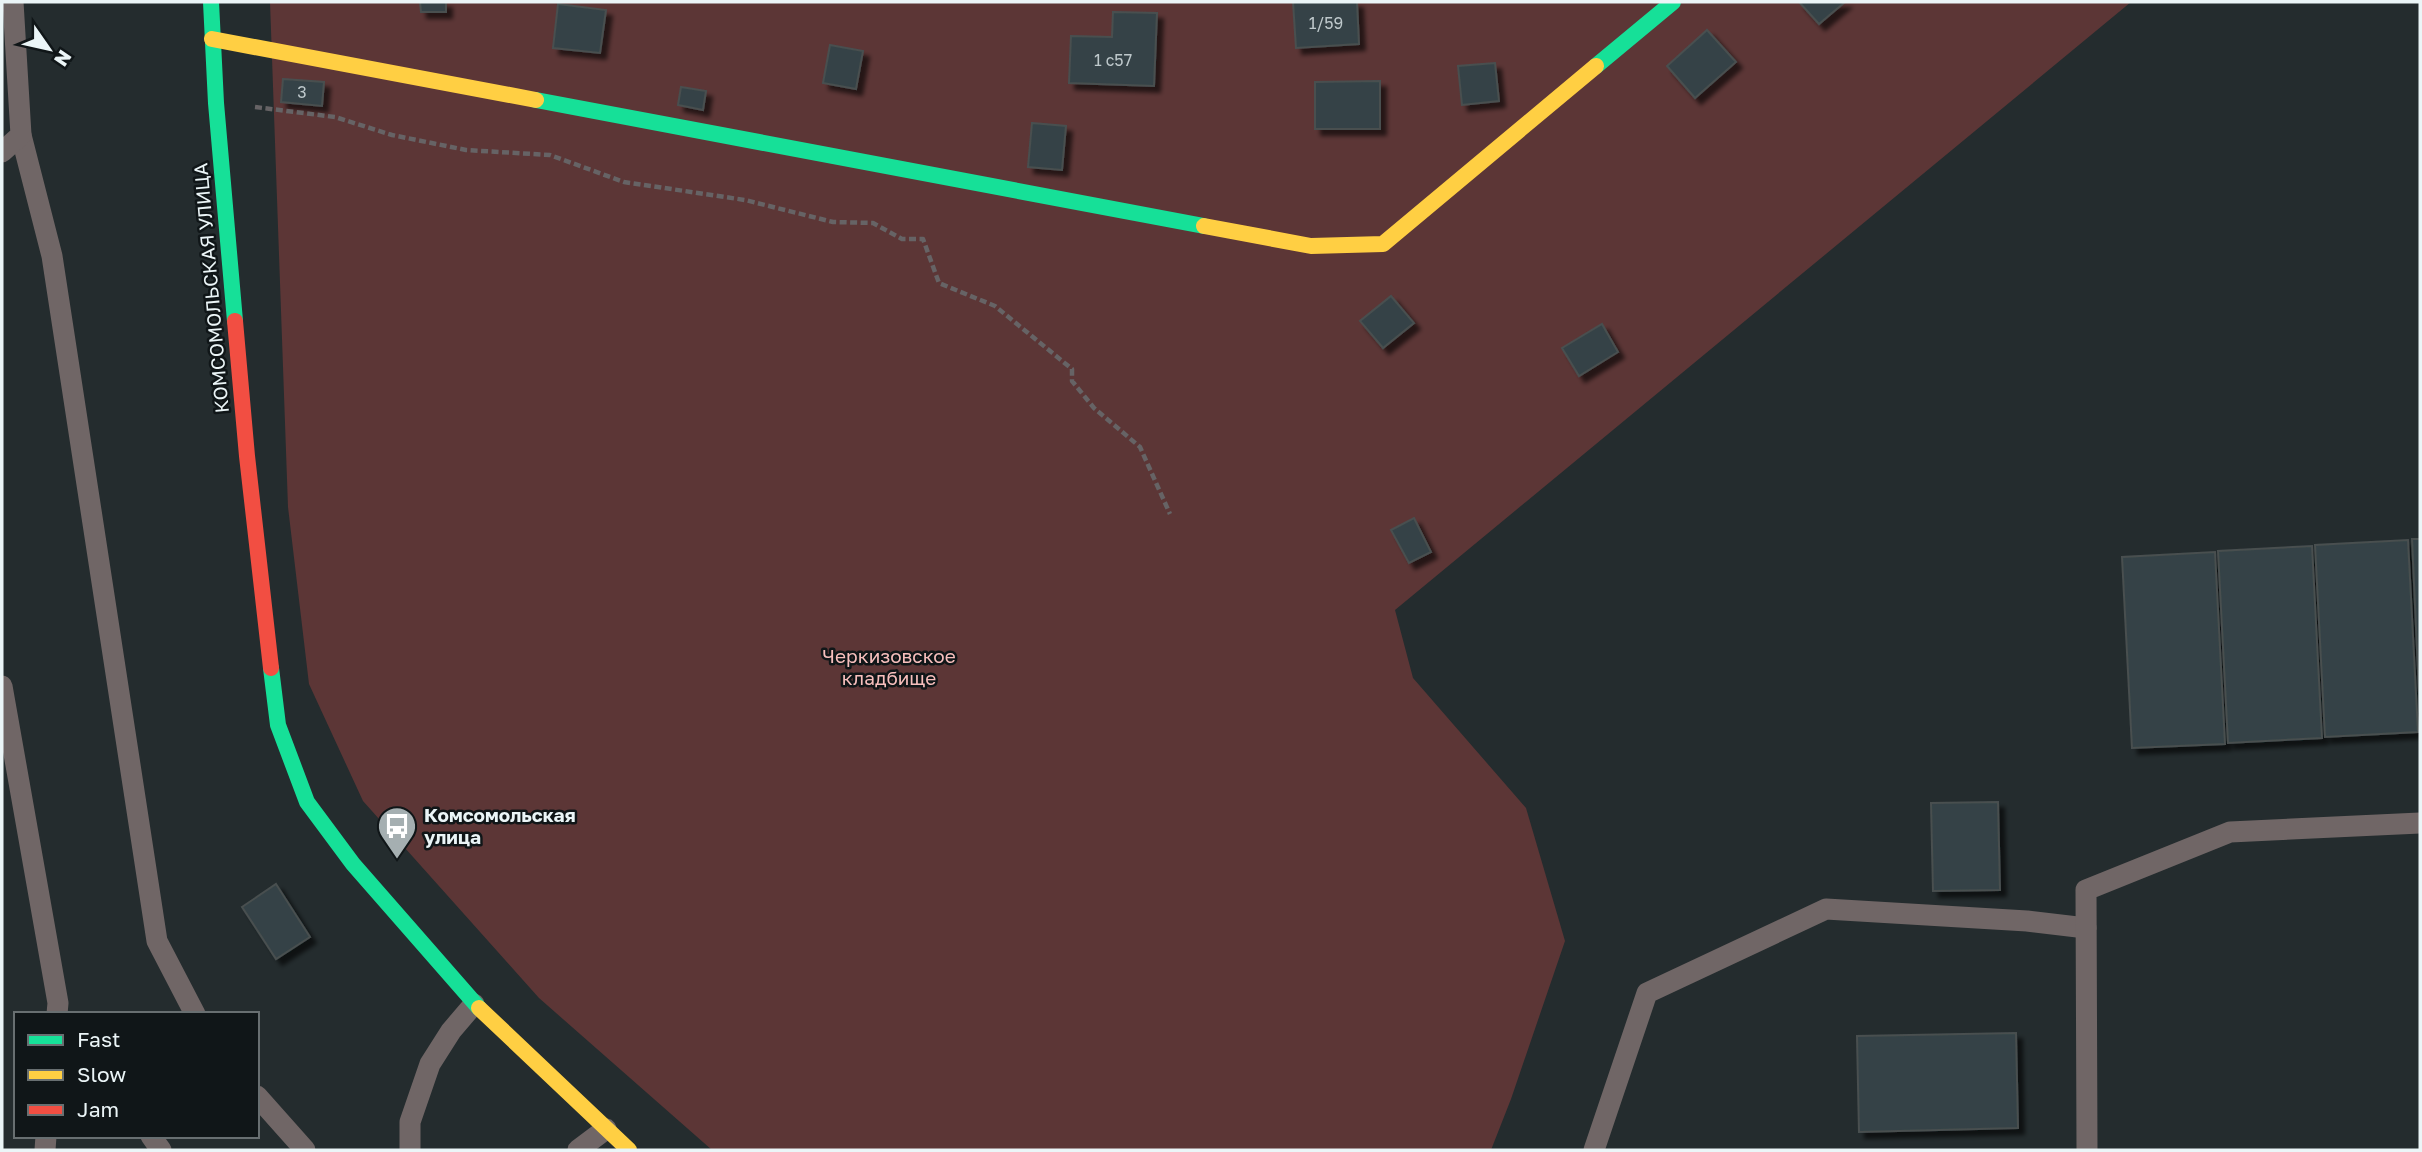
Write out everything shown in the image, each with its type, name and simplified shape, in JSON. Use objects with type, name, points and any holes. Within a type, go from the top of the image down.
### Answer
[{"type":"street","name":"КОМСОМОЛЬСКАЯ УЛИЦА","points":[[211,2],[216,103],[247,456],[278,725],[307,802],[353,864],[474,1004],[629,1150]]},
{"type":"street","points":[[212,39],[1311,246],[1382,244],[1673,2]]},
{"type":"lane","points":[[13,2],[20,135],[52,256],[157,941],[194,1012]]},
{"type":"lane","points":[[2,152],[20,135]]},
{"type":"lane","points":[[2,686],[60,1010]]},
{"type":"lane","points":[[2087,1150],[2086,890],[2230,832],[2420,823]]},
{"type":"lane","points":[[1594,1150],[1647,993],[1826,909],[2027,921],[2086,928]]},
{"type":"lane","points":[[410,1150],[410,1122],[430,1064],[451,1031],[474,1004]]},
{"type":"lane","points":[[259,1098],[305,1150]]},
{"type":"lane","points":[[578,1150],[606,1129]]},
{"type":"path","points":[[216,103],[335,117],[393,135],[466,150],[550,155],[624,182],[745,200],[833,222],[873,223],[902,239],[923,239],[939,283],[995,306],[1072,369],[1072,381],[1094,408],[1140,447],[1170,514]]},
{"type":"green space","name":"Черкизовское кладбище","points":[[270,2],[2131,2],[1395,610],[1413,678],[1526,808],[1565,941],[1491,1150],[712,1150],[539,998],[363,801],[309,684],[288,507]]},
{"type":"building","points":[[420,2],[446,2],[446,12],[421,12]]},
{"type":"building","points":[[1293,2],[1357,2],[1359,44],[1296,48]]},
{"type":"building","points":[[1799,2],[1845,2],[1819,24]]},
{"type":"building","points":[[558,4],[606,10],[600,53],[553,48]]},
{"type":"building","points":[[1113,12],[1157,13],[1154,86],[1069,83],[1071,36],[1112,37]]},
{"type":"building","points":[[1707,30],[1736,62],[1695,98],[1667,66]]},
{"type":"building","points":[[830,45],[863,51],[856,89],[823,83]]},
{"type":"building","points":[[1495,63],[1499,101],[1462,105],[1458,66]]},
{"type":"building","points":[[283,79],[324,82],[322,106],[281,102]]},
{"type":"building","points":[[1380,81],[1380,129],[1315,129],[1315,82]]},
{"type":"building","points":[[681,87],[706,91],[703,110],[678,105]]},
{"type":"building","points":[[1032,123],[1066,126],[1062,170],[1028,167]]},
{"type":"building","points":[[1391,296],[1414,323],[1383,348],[1360,321]]},
{"type":"building","points":[[1602,324],[1618,352],[1579,376],[1562,348]]},
{"type":"building","points":[[1414,518],[1431,552],[1409,563],[1391,530]]},
{"type":"building","points":[[2412,539],[2420,539],[2420,715]]},
{"type":"building","points":[[2408,540],[2418,732],[2325,737],[2315,545]]},
{"type":"building","points":[[2312,546],[2322,738],[2228,743],[2218,551]]},
{"type":"building","points":[[2215,552],[2225,744],[2132,748],[2122,557]]},
{"type":"building","points":[[1998,802],[2000,890],[1933,891],[1931,803]]},
{"type":"building","points":[[276,884],[310,937],[276,959],[242,907]]},
{"type":"building","points":[[2016,1033],[2018,1128],[1859,1132],[1857,1036]]},
{"type":"traffic: fast","points":[[211,2],[216,103],[235,321]]},
{"type":"traffic: fast","points":[[1596,66],[1673,2]]},
{"type":"traffic: fast","points":[[536,100],[1204,226]]},
{"type":"traffic: fast","points":[[271,668],[278,725],[307,802],[353,864],[479,1008]]},
{"type":"traffic: slow","points":[[212,39],[536,100]]},
{"type":"traffic: slow","points":[[1204,226],[1311,246],[1383,244],[1596,66]]},
{"type":"traffic: slow","points":[[479,1008],[629,1150]]},
{"type":"traffic: jam","points":[[235,321],[271,668]]},
{"type":"place","name":"Комсомольская улица","points":[[397,860]]}]
